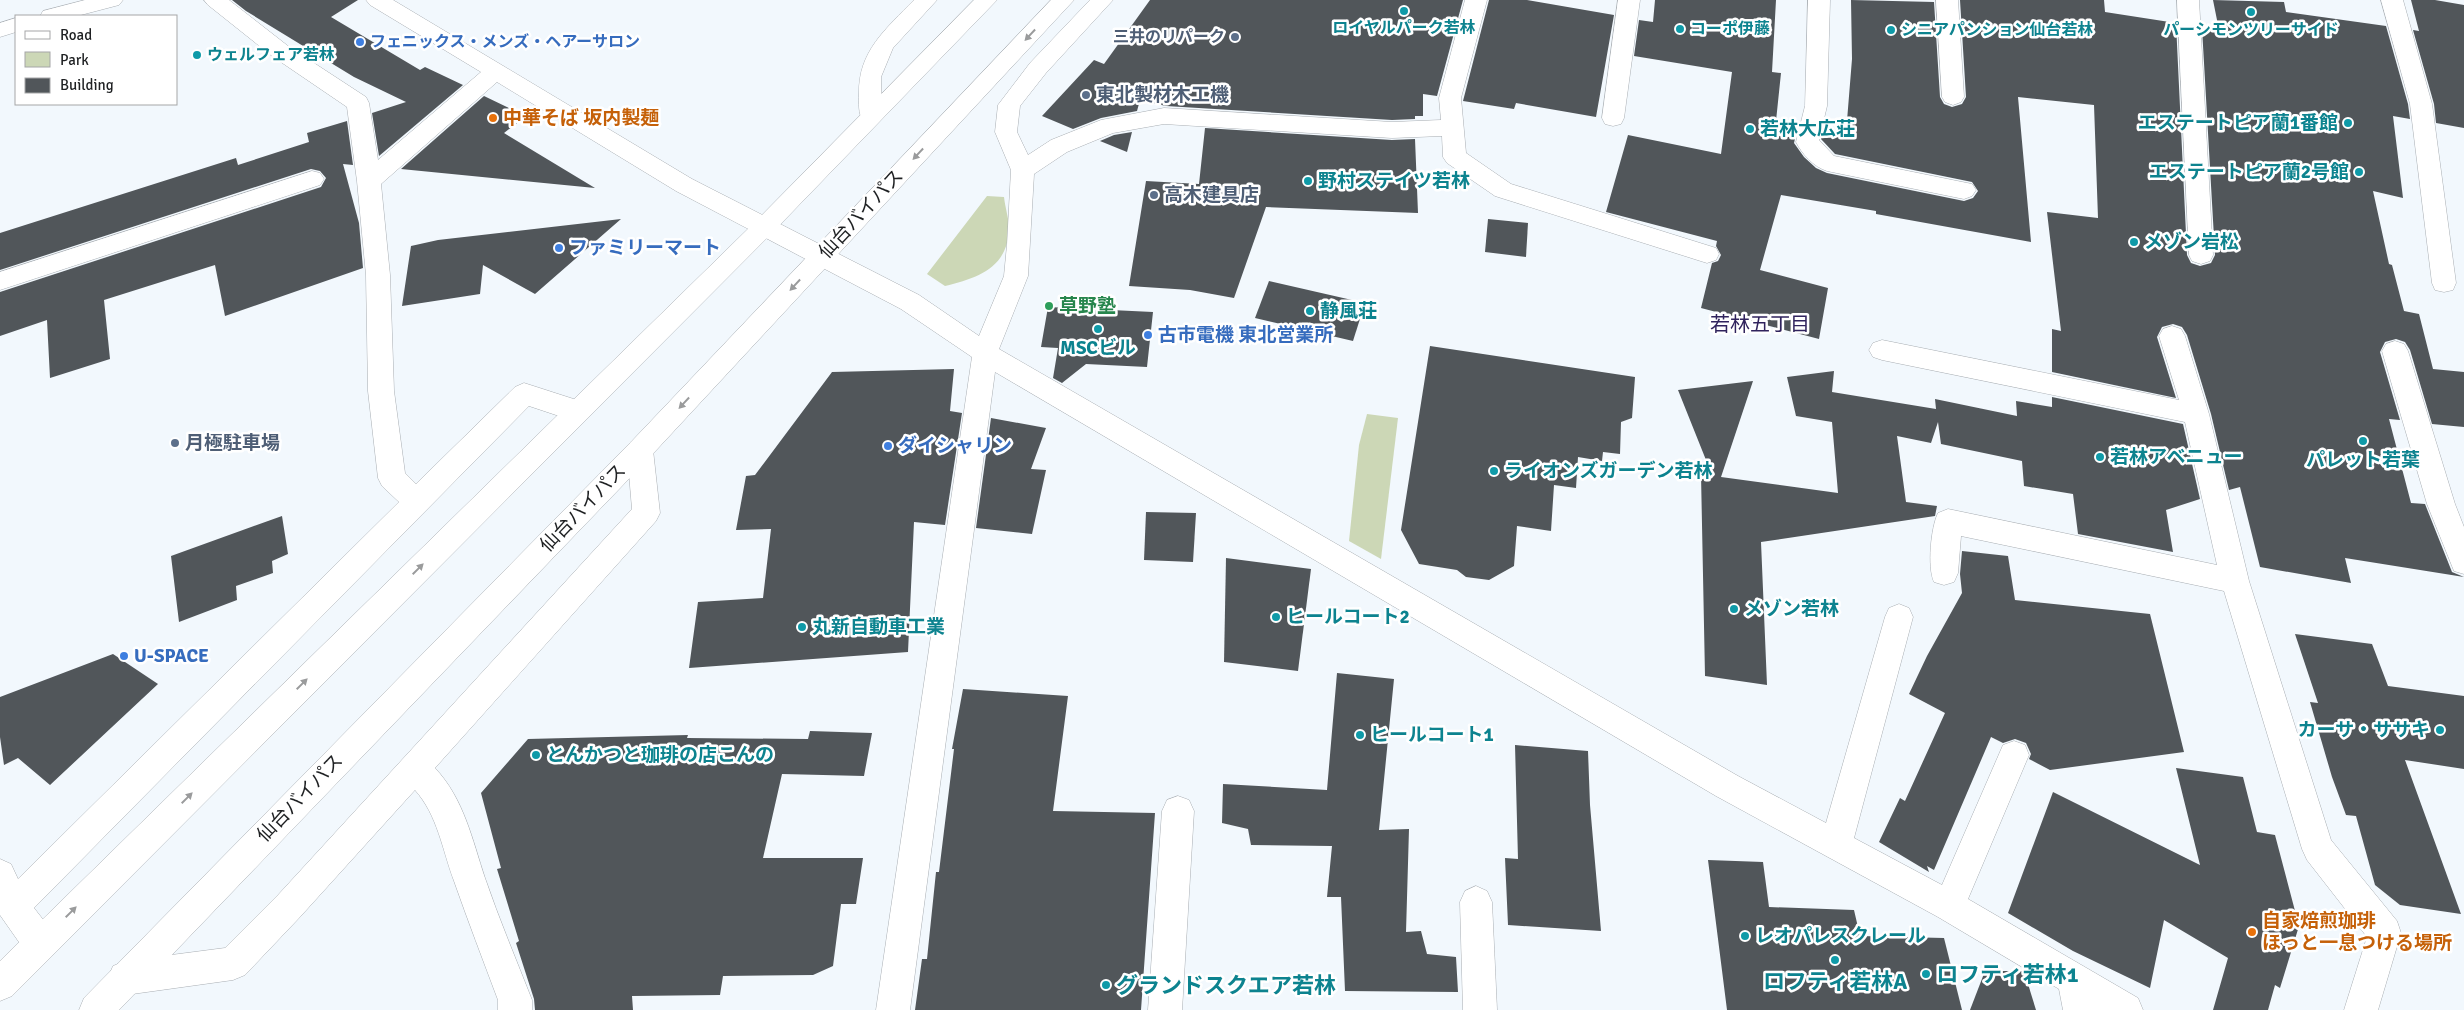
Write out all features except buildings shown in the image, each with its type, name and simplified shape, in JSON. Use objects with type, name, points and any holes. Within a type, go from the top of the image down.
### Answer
[{"type":"main road","points":[[55,15],[112,0]]},
{"type":"main road","points":[[214,0],[280,51],[358,102],[369,181],[378,275],[381,391],[392,478],[417,502]]},
{"type":"main road","points":[[376,0],[684,185],[910,302],[985,353],[1726,786],[1949,906],[2126,1010]]},
{"type":"main road","points":[[872,115],[870,77],[883,45],[926,0]]},
{"type":"main road","points":[[0,984],[764,226],[986,0]]},
{"type":"main road","name":"仙台バイパス","points":[[96,1010],[640,450],[1063,0]]},
{"type":"main road","points":[[893,1010],[985,353],[1016,276],[1023,170],[1006,132],[1009,104],[1038,68],[1102,0]]},
{"type":"main road","points":[[1476,0],[1450,98],[1455,157],[1503,190],[1707,254]]},
{"type":"main road","points":[[1613,118],[1629,0]]},
{"type":"main road","points":[[1820,0],[1816,106],[1807,142],[1827,162],[1964,190]]},
{"type":"main road","points":[[1947,0],[1953,97]]},
{"type":"main road","points":[[2188,0],[2201,255]]},
{"type":"main road","points":[[2392,0],[2421,104],[2444,283]]},
{"type":"main road","points":[[0,30],[15,25]]},
{"type":"main road","points":[[369,181],[495,72]]},
{"type":"main road","points":[[1023,170],[1059,146],[1109,126],[1164,116],[1392,130],[1453,128]]},
{"type":"main road","points":[[0,281],[312,179]]},
{"type":"main road","points":[[2172,336],[2196,414],[2235,581],[2318,849],[2385,933],[2360,1010]]},
{"type":"main road","points":[[1882,350],[2196,414]]},
{"type":"main road","points":[[2395,351],[2440,504],[2464,562]]},
{"type":"main road","points":[[13,907],[524,394],[577,412]]},
{"type":"main road","points":[[125,978],[233,963],[289,906],[414,766],[646,513],[640,450]]},
{"type":"main road","points":[[1944,572],[1948,521],[2235,581]]},
{"type":"main road","points":[[1836,845],[1899,617]]},
{"type":"main road","points":[[1949,906],[2014,756]]},
{"type":"main road","points":[[414,766],[436,792],[452,822],[469,878],[515,1000],[515,1010]]},
{"type":"main road","points":[[1165,1010],[1178,811]]},
{"type":"main road","points":[[0,874],[13,907],[40,943]]},
{"type":"main road","points":[[1476,902],[1480,1010]]},
{"type":"main road","points":[[2072,978],[2080,1010]]},
{"type":"green space","points":[[987,196],[1004,197],[1009,228],[1003,253],[997,262],[979,275],[945,286],[927,274]]},
{"type":"green space","points":[[1367,414],[1398,418],[1381,559],[1349,541],[1359,445]]},
{"type":"place","name":"ロイヤルパーク若林","points":[[1404,11]]},
{"type":"place","name":"パーシモンツリーサイド","points":[[2251,12]]},
{"type":"place","name":"コーポ伊藤","points":[[1680,29]]},
{"type":"place","name":"シニアパンション仙台若林","points":[[1891,30]]},
{"type":"place","name":"三井のリパーク","points":[[1235,37]]},
{"type":"place","name":"フェニックス・メンズ・ヘアーサロン","points":[[360,42]]},
{"type":"place","name":"ウェルフェア若林","points":[[197,55]]},
{"type":"place","name":"東北製材木工機","points":[[1086,95]]},
{"type":"place","name":"中華そば 坂内製麺","points":[[493,118]]},
{"type":"place","name":"エステートピア蘭1番館","points":[[2348,123]]},
{"type":"place","name":"若林大広荘","points":[[1750,129]]},
{"type":"place","name":"エステートピア蘭2号館","points":[[2359,172]]},
{"type":"place","name":"野村ステイツ若林","points":[[1308,181]]},
{"type":"place","name":"高木建具店","points":[[1154,195]]},
{"type":"place","name":"メゾン岩松","points":[[2134,242]]},
{"type":"place","name":"ファミリーマート","points":[[559,248]]},
{"type":"place","name":"草野塾","points":[[1049,306]]},
{"type":"place","name":"静風荘","points":[[1310,311]]},
{"type":"place","name":"MSCビル","points":[[1098,329]]},
{"type":"place","name":"古市電機 東北営業所","points":[[1148,335]]},
{"type":"place","name":"パレット若葉","points":[[2363,441]]},
{"type":"place","name":"月極駐車場","points":[[175,443]]},
{"type":"place","name":"ダイシャリン","points":[[888,446]]},
{"type":"place","name":"若林アベニュー","points":[[2100,457]]},
{"type":"place","name":"ライオンズガーデン若林","points":[[1494,471]]},
{"type":"place","name":"メゾン若林","points":[[1734,609]]},
{"type":"place","name":"ヒールコート2","points":[[1276,617]]},
{"type":"place","name":"丸新自動車工業","points":[[802,627]]},
{"type":"place","name":"U-SPACE","points":[[124,656]]},
{"type":"place","name":"カーサ・ササキ","points":[[2440,730]]},
{"type":"place","name":"ヒールコート1","points":[[1360,735]]},
{"type":"place","name":"とんかつと珈琲の店こんの","points":[[536,755]]},
{"type":"place","name":"自家焙煎珈琲 ほっと一息つける場所","points":[[2252,932]]},
{"type":"place","name":"レオパレスクレール","points":[[1745,936]]},
{"type":"place","name":"ロフティ若林A","points":[[1835,960]]},
{"type":"place","name":"ロフティ若林1","points":[[1926,974]]},
{"type":"place","name":"グランドスクエア若林","points":[[1106,985]]},
{"type":"district","name":"若林五丁目","points":[[1760,324]]}]
